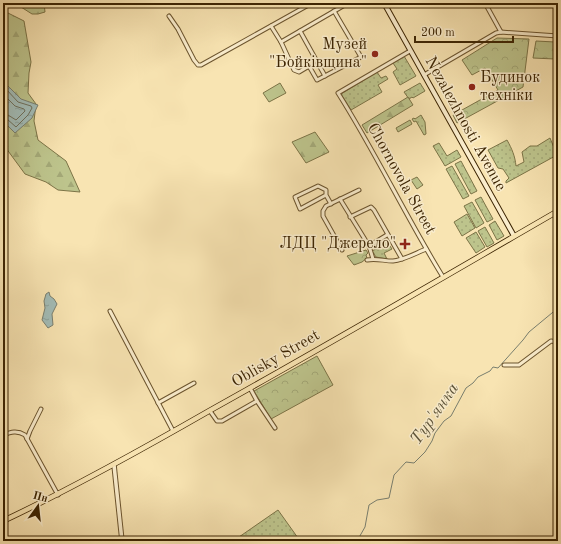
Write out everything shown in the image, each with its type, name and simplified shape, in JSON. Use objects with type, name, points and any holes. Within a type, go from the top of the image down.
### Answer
[{"type":"main road","name":"Nezalezhnosti Avenue","points":[[384,3],[514,236]]},
{"type":"main road","name":"Oblisky Street","points":[[3,521],[58,495],[114,465],[558,211]]},
{"type":"street","points":[[169,16],[178,29],[194,60],[198,65],[202,65],[312,3]]},
{"type":"street","points":[[281,42],[343,6],[342,3]]},
{"type":"street","points":[[485,3],[501,32]]},
{"type":"street","points":[[270,26],[281,42],[294,70],[298,72],[309,66],[317,80],[361,57],[334,11]]},
{"type":"street","points":[[300,31],[325,76]]},
{"type":"street","points":[[424,75],[496,33],[501,32],[558,36]]},
{"type":"street","name":"Chornovola Street","points":[[410,51],[338,93],[443,277]]},
{"type":"street","points":[[326,195],[300,209],[295,197],[318,186],[326,190],[326,195],[332,204]]},
{"type":"street","points":[[342,250],[322,214],[324,209],[359,190]]},
{"type":"street","points":[[340,199],[369,246],[373,259]]},
{"type":"street","points":[[350,217],[371,207],[402,259]]},
{"type":"street","points":[[369,246],[387,236]]},
{"type":"street","points":[[367,260],[373,259],[393,261],[426,249]]},
{"type":"street","points":[[110,311],[173,432]]},
{"type":"street","points":[[504,365],[519,365],[551,341],[558,342]]},
{"type":"street","points":[[158,403],[194,383]]},
{"type":"street","points":[[250,388],[275,428]]},
{"type":"street","points":[[210,411],[218,421],[222,421],[257,401]]},
{"type":"street","points":[[27,439],[41,409]]},
{"type":"street","points":[[3,435],[13,431],[21,432],[25,435],[58,495]]},
{"type":"street","points":[[114,465],[122,541]]},
{"type":"green space","points":[[3,3],[44,3],[45,12],[32,14],[21,7],[8,5],[3,6]]},
{"type":"green space","points":[[3,13],[8,13],[24,21],[31,62],[28,93],[36,104],[34,121],[38,140],[66,161],[80,192],[58,190],[46,182],[25,174],[3,144]]},
{"type":"green space","points":[[497,38],[529,39],[523,87],[457,123],[453,115],[498,90],[485,68],[472,75],[462,60]]},
{"type":"green space","points":[[536,41],[555,42],[555,59],[533,58]]},
{"type":"green space","points":[[404,56],[416,76],[400,85],[393,72],[397,69],[393,63]]},
{"type":"green space","points":[[377,72],[381,78],[386,76],[388,79],[378,85],[382,92],[351,110],[341,94]]},
{"type":"green space","points":[[280,83],[286,93],[269,102],[263,93]]},
{"type":"green space","points":[[420,83],[425,91],[409,99],[404,92]]},
{"type":"green space","points":[[408,97],[413,105],[367,133],[362,125]]},
{"type":"green space","points":[[421,115],[425,122],[426,134],[424,135],[416,121],[414,122],[412,119],[415,119]]},
{"type":"green space","points":[[410,120],[412,124],[398,132],[396,128]]},
{"type":"green space","points":[[315,132],[329,152],[306,163],[292,142]]},
{"type":"green space","points":[[550,138],[557,155],[506,183],[509,178],[503,169],[498,168],[488,150],[507,140],[513,153],[516,166],[524,162],[522,152],[530,146],[537,146]]},
{"type":"green space","points":[[439,143],[447,156],[457,150],[461,157],[445,166],[433,146]]},
{"type":"green space","points":[[461,161],[477,191],[471,194],[455,164]]},
{"type":"green space","points":[[452,166],[469,196],[463,199],[446,169]]},
{"type":"green space","points":[[417,177],[423,185],[417,189],[411,180]]},
{"type":"green space","points":[[481,197],[493,219],[487,222],[475,200]]},
{"type":"green space","points":[[472,202],[484,223],[476,228],[464,206]]},
{"type":"green space","points":[[467,214],[475,228],[462,236],[454,222]]},
{"type":"green space","points":[[495,221],[504,236],[497,240],[489,225]]},
{"type":"green space","points":[[485,227],[494,243],[487,247],[478,231]]},
{"type":"green space","points":[[476,232],[485,247],[476,253],[466,238]]},
{"type":"green space","points":[[385,239],[392,249],[384,253],[387,259],[376,257],[372,251],[380,247],[378,243]]},
{"type":"green space","points":[[366,250],[368,253],[366,255],[367,258],[354,265],[347,256]]},
{"type":"green space","points":[[317,356],[333,385],[271,419],[254,391]]},
{"type":"green space","points":[[278,510],[298,538],[296,541],[237,541],[239,537]]},
{"type":"water","points":[[6,84],[21,99],[38,105],[32,118],[15,133],[3,121],[3,85]]},
{"type":"water","points":[[49,292],[50,296],[57,304],[52,314],[53,325],[48,328],[42,320],[45,308],[44,301],[46,294]]},
{"type":"waterway","name":"Тур'янка","points":[[357,541],[365,527],[369,505],[377,500],[389,498],[394,475],[406,462],[414,463],[425,452],[435,433],[444,421],[451,416],[466,388],[478,377],[490,371],[493,367],[498,368],[529,332],[558,308]]},
{"type":"place","name":"Музей \"Бойківщина\"","points":[[375,54]]},
{"type":"place","name":"Будинок техніки","points":[[472,87]]},
{"type":"place","name":"ЛДЦ \"Джерело\"","points":[[405,244]]}]
